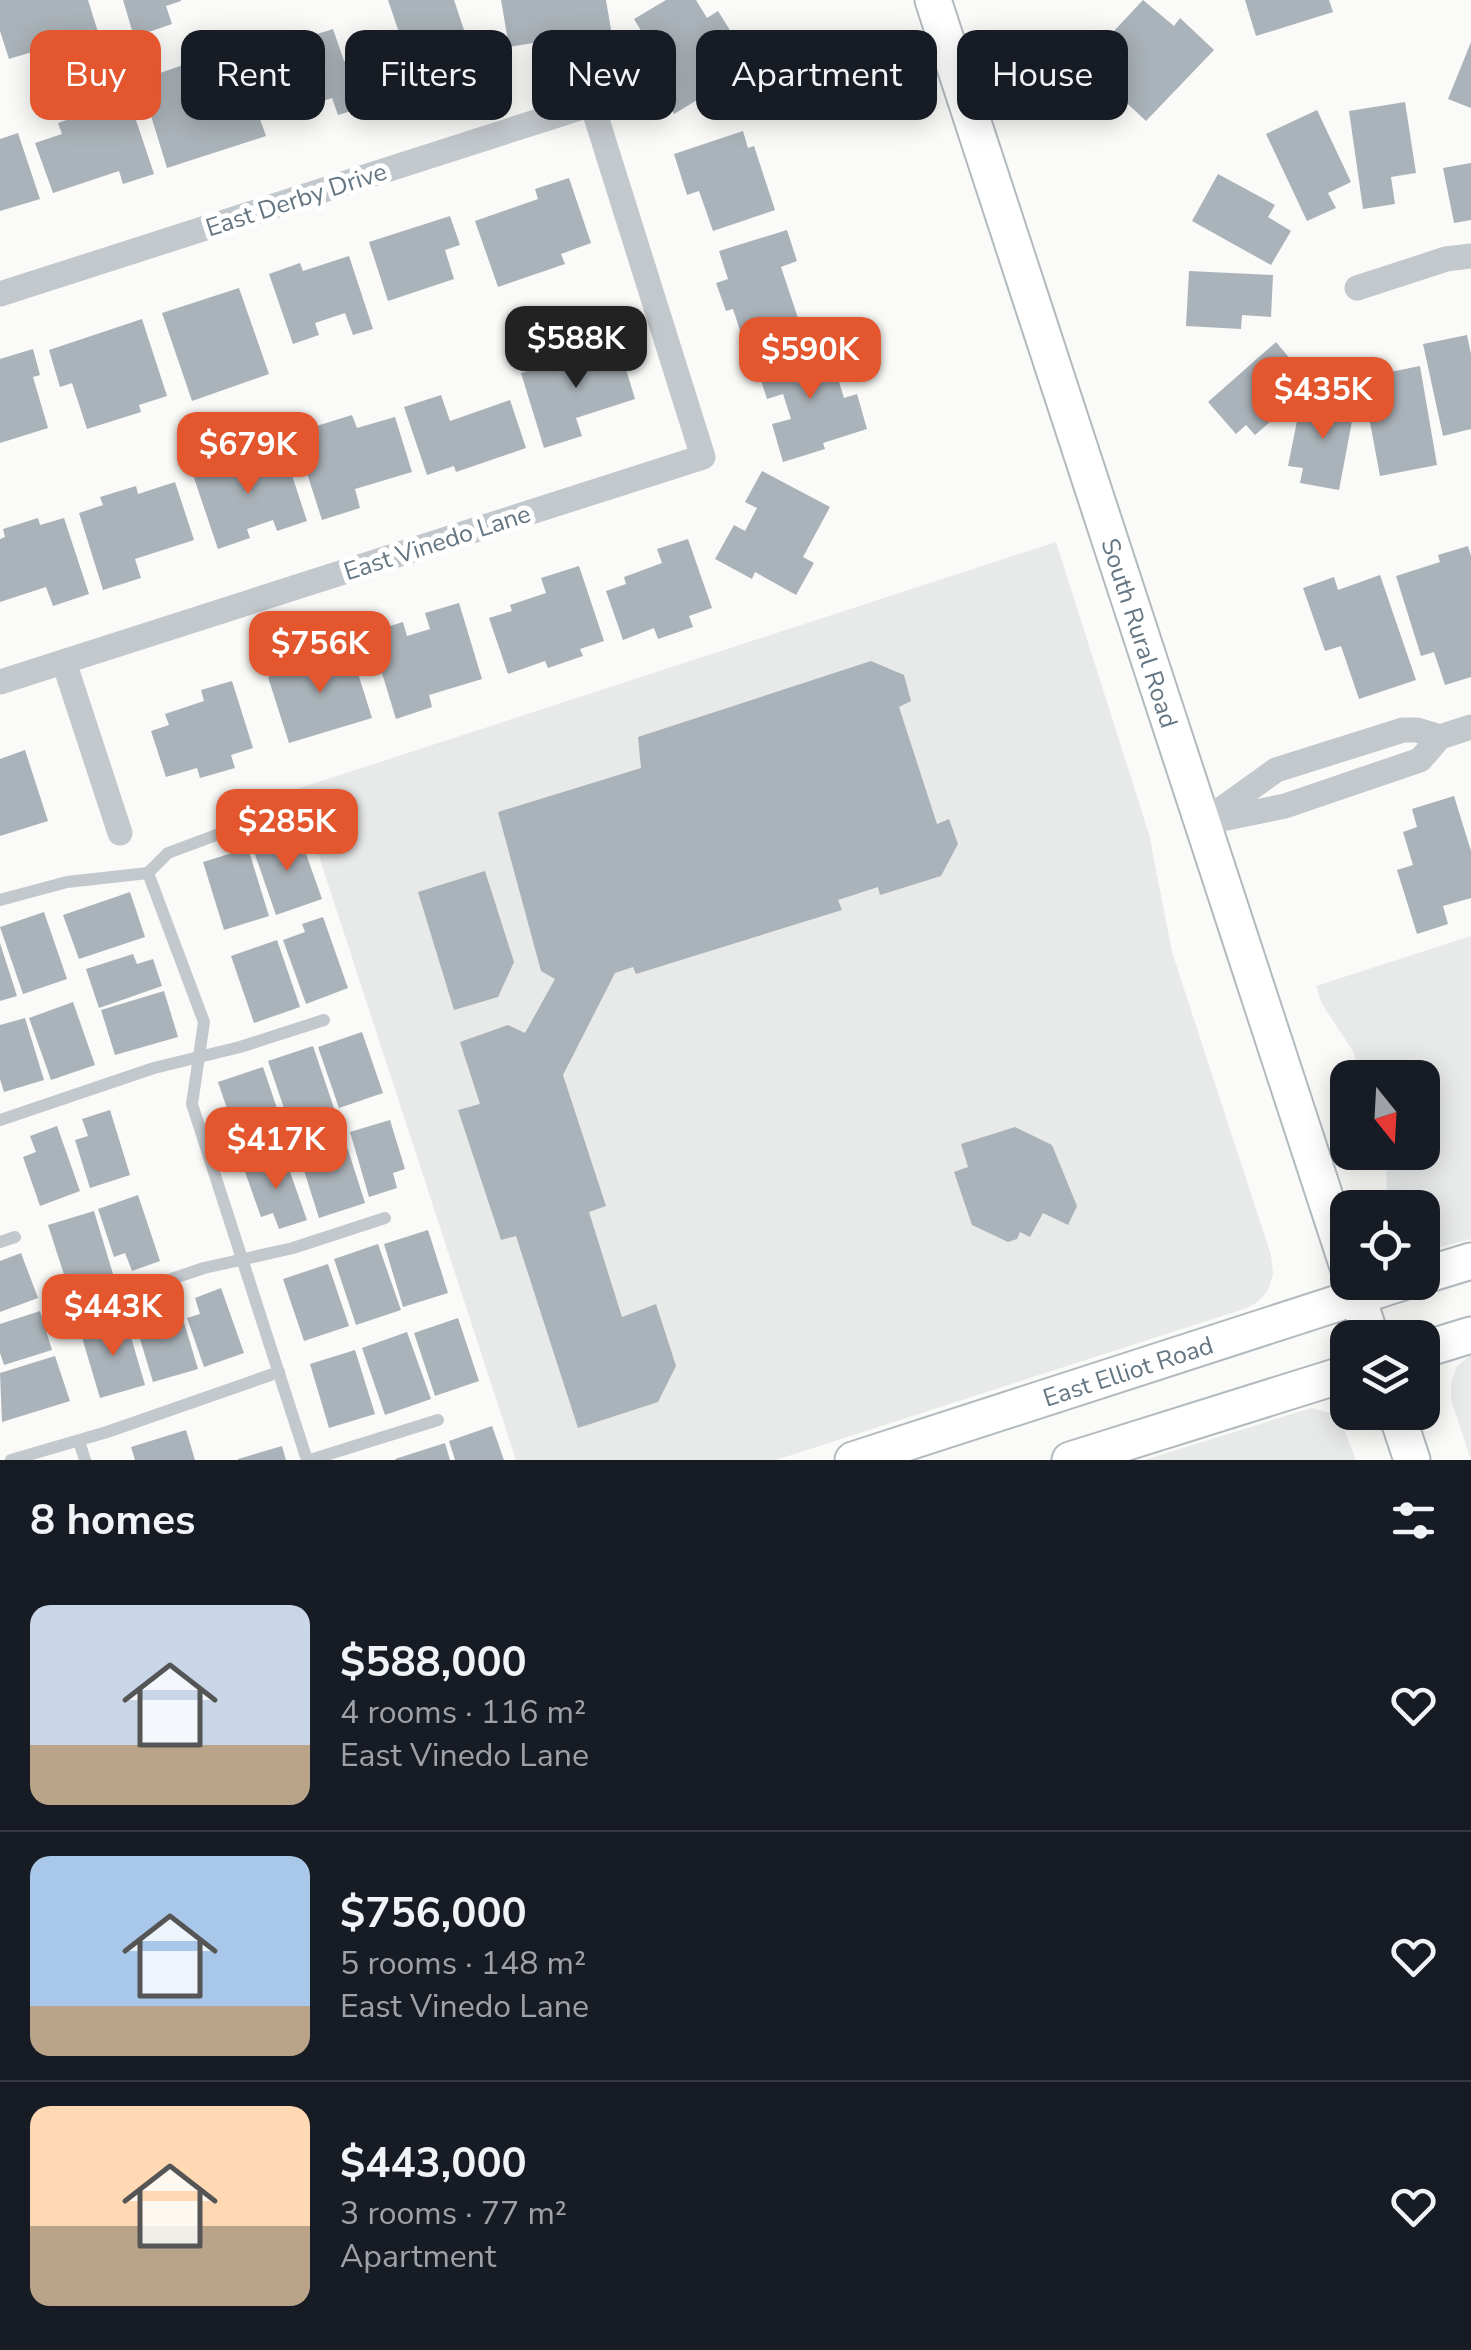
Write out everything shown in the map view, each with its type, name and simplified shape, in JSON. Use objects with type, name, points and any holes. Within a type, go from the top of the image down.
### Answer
[{"type":"main road","name":"South Rural Road","points":[[932,0],[1330,1212]]},
{"type":"main road","points":[[1440,1270],[1471,1261]]},
{"type":"main road","name":"East Elliot Road","points":[[853,1460],[1330,1290]]},
{"type":"main road","points":[[1440,1344],[1471,1335]]},
{"type":"main road","points":[[1070,1460],[1330,1379]]},
{"type":"main road","points":[[1402,1430],[1412,1460]]},
{"type":"street","name":"East Derby Drive","points":[[0,294],[592,104],[703,457]]},
{"type":"street","points":[[1356,288],[1446,259],[1471,256]]},
{"type":"street","name":"East Vinedo Lane","points":[[0,682],[703,457]]},
{"type":"street","points":[[64,662],[120,834]]},
{"type":"street","points":[[1202,823],[1285,806],[1420,760],[1440,737],[1471,727]]},
{"type":"street","points":[[1202,823],[1276,770],[1403,730],[1440,737]]},
{"type":"lane","points":[[0,900],[67,882],[148,873],[168,853],[244,825]]},
{"type":"lane","points":[[148,873],[204,1022],[192,1104],[308,1460],[438,1420]]},
{"type":"lane","points":[[0,1120],[324,1020]]},
{"type":"lane","points":[[102,1302],[385,1218]]},
{"type":"lane","points":[[0,1242],[15,1237]]},
{"type":"lane","points":[[11,1460],[79,1441],[279,1372]]},
{"type":"lane","points":[[79,1441],[85,1460]]},
{"type":"shaded area","points":[[1056,542],[1149,834],[1172,952],[1271,1255],[1273,1274],[1268,1290],[1247,1308],[776,1460],[516,1460],[297,789]]},
{"type":"shaded area","points":[[1471,936],[1471,1239],[1440,1247],[1440,1190],[1387,1190],[1386,1170],[1440,1170],[1440,1060],[1356,1060],[1322,1004],[1316,986]]},
{"type":"shaded area","points":[[1471,1355],[1471,1460],[1451,1400],[1451,1383],[1457,1366]]},
{"type":"shaded area","points":[[1311,1408],[1330,1413],[1330,1430],[1344,1430],[1356,1460],[1144,1460]]},
{"type":"building","points":[[0,0],[88,0],[97,30],[30,30],[30,53],[9,59],[0,31]]},
{"type":"building","points":[[123,0],[181,0],[166,6],[172,24],[154,30],[132,30]]},
{"type":"building","points":[[388,0],[454,0],[464,30],[398,30]]},
{"type":"building","points":[[501,0],[606,0],[611,30],[532,30],[532,43],[512,46],[512,30],[506,30]]},
{"type":"building","points":[[666,0],[696,0],[707,18],[718,11],[730,30],[696,30],[696,101],[676,113],[676,30],[641,30],[634,19]]},
{"type":"building","points":[[1143,0],[1174,26],[1180,18],[1214,50],[1146,121],[1128,104],[1128,30],[1115,30]]},
{"type":"building","points":[[1245,0],[1329,0],[1333,12],[1256,36]]},
{"type":"building","points":[[333,29],[345,61],[345,113],[338,115],[332,98],[325,100],[325,32]]},
{"type":"building","points":[[1471,42],[1471,108],[1448,99]]},
{"type":"building","points":[[181,66],[181,120],[260,120],[266,136],[167,168],[152,120],[161,120],[161,73]]},
{"type":"building","points":[[1405,102],[1416,173],[1391,177],[1395,204],[1363,209],[1349,111]]},
{"type":"building","points":[[1317,110],[1351,182],[1328,193],[1336,208],[1307,221],[1266,134]]},
{"type":"building","points":[[136,120],[154,174],[123,184],[119,171],[53,193],[35,143],[62,134],[58,123]]},
{"type":"building","points":[[743,131],[748,148],[754,146],[775,210],[713,231],[699,191],[687,195],[674,154]]},
{"type":"building","points":[[18,133],[40,199],[0,211],[0,139]]},
{"type":"building","points":[[1471,163],[1471,220],[1454,223],[1443,168]]},
{"type":"building","points":[[1218,174],[1275,205],[1268,217],[1291,231],[1271,265],[1192,221]]},
{"type":"building","points":[[569,178],[591,243],[561,254],[565,264],[498,287],[475,221],[538,199],[535,189]]},
{"type":"building","points":[[450,216],[460,245],[445,250],[454,279],[388,301],[369,242]]},
{"type":"building","points":[[787,230],[797,261],[781,267],[799,321],[788,324],[794,340],[748,355],[733,309],[726,311],[716,283],[728,279],[719,251]]},
{"type":"building","points":[[349,256],[373,329],[353,335],[345,313],[315,323],[319,335],[293,344],[269,274],[300,263],[303,271]]},
{"type":"building","points":[[1189,271],[1273,275],[1271,317],[1242,315],[1241,329],[1186,326]]},
{"type":"building","points":[[239,288],[269,374],[192,401],[162,313]]},
{"type":"building","points":[[142,319],[167,396],[139,405],[141,412],[87,429],[72,383],[60,387],[49,350]]},
{"type":"building","points":[[1467,335],[1471,354],[1471,429],[1443,436],[1423,344]]},
{"type":"building","points":[[1276,342],[1302,373],[1282,390],[1292,403],[1255,435],[1246,425],[1236,434],[1208,402]]},
{"type":"building","points":[[618,343],[635,399],[576,418],[582,436],[544,448],[521,373]]},
{"type":"building","points":[[827,343],[844,398],[857,394],[867,429],[823,443],[825,449],[783,462],[772,424],[791,419],[783,394],[767,399],[756,365]]},
{"type":"building","points":[[33,349],[40,375],[33,377],[48,428],[0,443],[0,359]]},
{"type":"building","points":[[1420,366],[1437,465],[1380,476],[1366,401],[1394,397],[1390,372]]},
{"type":"building","points":[[1318,393],[1356,400],[1339,490],[1300,483],[1303,468],[1288,466],[1298,416],[1313,419]]},
{"type":"building","points":[[441,395],[450,421],[510,400],[526,448],[456,472],[454,466],[427,475],[404,407]]},
{"type":"building","points":[[352,415],[357,428],[395,417],[412,472],[355,489],[360,508],[322,520],[294,433]]},
{"type":"building","points":[[284,451],[307,521],[277,531],[273,520],[247,529],[250,538],[218,549],[191,469],[228,457],[232,469]]},
{"type":"building","points":[[762,471],[830,507],[803,557],[814,563],[796,595],[755,572],[752,579],[715,559],[734,525],[745,531],[757,508],[745,502]]},
{"type":"building","points":[[175,482],[194,540],[135,559],[141,578],[103,590],[79,513],[103,505],[100,497],[136,486],[138,494]]},
{"type":"building","points":[[38,518],[40,525],[64,518],[89,594],[53,606],[46,587],[0,602],[3,529]]},
{"type":"building","points":[[688,539],[712,608],[689,616],[693,627],[658,639],[654,628],[623,640],[606,591],[626,584],[624,577],[662,563],[657,549]]},
{"type":"building","points":[[1468,546],[1471,677],[1445,685],[1434,652],[1421,656],[1396,576],[1440,562],[1438,555]]},
{"type":"building","points":[[579,566],[604,641],[580,649],[583,656],[548,668],[545,661],[508,674],[489,618],[512,611],[510,605],[546,593],[541,578]]},
{"type":"building","points":[[1380,575],[1416,680],[1359,699],[1341,646],[1325,651],[1303,588],[1334,577],[1338,590]]},
{"type":"building","points":[[459,603],[482,679],[429,695],[432,707],[396,719],[382,673],[377,675],[364,634],[403,622],[407,636],[430,629],[425,613]]},
{"type":"building","points":[[319,649],[323,660],[351,651],[372,718],[289,743],[268,677],[305,666],[301,655]]},
{"type":"building","points":[[871,661],[904,675],[911,701],[899,707],[937,824],[949,819],[958,844],[941,876],[880,895],[878,887],[838,900],[842,910],[636,974],[633,967],[615,973],[563,1075],[606,1206],[589,1212],[622,1317],[656,1304],[676,1366],[658,1402],[578,1428],[516,1236],[501,1240],[458,1110],[480,1104],[460,1042],[508,1025],[525,1033],[555,979],[541,971],[498,812],[641,768],[638,737]]},
{"type":"building","points":[[232,681],[253,748],[231,755],[235,768],[200,778],[197,768],[166,777],[151,731],[169,725],[165,714],[204,701],[201,690]]},
{"type":"building","points":[[25,750],[48,821],[0,836],[0,759]]},
{"type":"building","points":[[1454,796],[1471,851],[1471,898],[1443,906],[1448,924],[1417,934],[1397,870],[1413,865],[1403,832],[1417,827],[1412,809]]},
{"type":"building","points":[[299,834],[322,899],[276,915],[253,849]]},
{"type":"building","points":[[248,848],[269,916],[224,930],[203,862]]},
{"type":"building","points":[[485,871],[514,962],[498,997],[454,1010],[418,892]]},
{"type":"building","points":[[130,892],[145,937],[79,959],[63,915]]},
{"type":"building","points":[[44,912],[67,979],[23,994],[0,927]]},
{"type":"building","points":[[323,917],[348,988],[306,1004],[283,940],[305,932],[302,924]]},
{"type":"building","points":[[277,940],[300,1007],[254,1023],[231,956]]},
{"type":"building","points":[[0,943],[17,996],[0,1001]]},
{"type":"building","points":[[133,954],[137,964],[153,959],[162,986],[99,1008],[86,969]]},
{"type":"building","points":[[164,991],[178,1037],[115,1055],[101,1010]]},
{"type":"building","points":[[73,1002],[95,1065],[51,1080],[29,1018]]},
{"type":"building","points":[[25,1018],[44,1080],[4,1092],[0,1079],[0,1025]]},
{"type":"building","points":[[362,1032],[383,1093],[339,1108],[318,1047]]},
{"type":"building","points":[[313,1046],[336,1114],[291,1129],[268,1061]]},
{"type":"building","points":[[263,1067],[284,1129],[239,1144],[218,1082]]},
{"type":"building","points":[[110,1110],[130,1175],[90,1188],[75,1140],[88,1136],[82,1119]]},
{"type":"building","points":[[390,1120],[405,1169],[393,1173],[397,1188],[369,1197],[350,1132]]},
{"type":"building","points":[[57,1126],[80,1191],[40,1206],[23,1157],[36,1152],[30,1136]]},
{"type":"building","points":[[1015,1127],[1052,1145],[1077,1206],[1068,1225],[1043,1213],[1030,1237],[1020,1232],[1017,1239],[1008,1242],[972,1225],[954,1172],[968,1167],[961,1144]]},
{"type":"building","points":[[343,1134],[365,1203],[319,1218],[297,1148]]},
{"type":"building","points":[[284,1155],[307,1220],[279,1229],[273,1213],[261,1217],[244,1169]]},
{"type":"building","points":[[138,1195],[160,1261],[132,1271],[125,1253],[114,1257],[98,1209]]},
{"type":"building","points":[[94,1211],[113,1274],[68,1287],[48,1225]]},
{"type":"building","points":[[428,1230],[448,1293],[403,1307],[384,1244]]},
{"type":"building","points":[[378,1244],[401,1310],[356,1325],[334,1259]]},
{"type":"building","points":[[21,1253],[38,1298],[0,1312],[0,1261]]},
{"type":"building","points":[[328,1264],[349,1326],[304,1341],[283,1279]]},
{"type":"building","points":[[221,1288],[244,1353],[204,1367],[187,1318],[200,1314],[195,1298]]},
{"type":"building","points":[[179,1306],[198,1369],[153,1382],[134,1319]]},
{"type":"building","points":[[40,1311],[52,1350],[4,1365],[0,1324]]},
{"type":"building","points":[[458,1318],[479,1381],[435,1396],[414,1333]]},
{"type":"building","points":[[126,1320],[145,1385],[100,1398],[81,1334]]},
{"type":"building","points":[[407,1332],[431,1399],[385,1415],[362,1348]]},
{"type":"building","points":[[355,1350],[375,1414],[329,1428],[310,1364]]},
{"type":"building","points":[[55,1356],[70,1401],[2,1422],[0,1373]]},
{"type":"building","points":[[492,1426],[504,1460],[455,1460],[449,1441]]},
{"type":"building","points":[[186,1430],[195,1460],[135,1460],[131,1447]]},
{"type":"building","points":[[445,1443],[450,1460],[395,1459]]},
{"type":"building","points":[[282,1446],[286,1460],[238,1460],[238,1459]]}]
